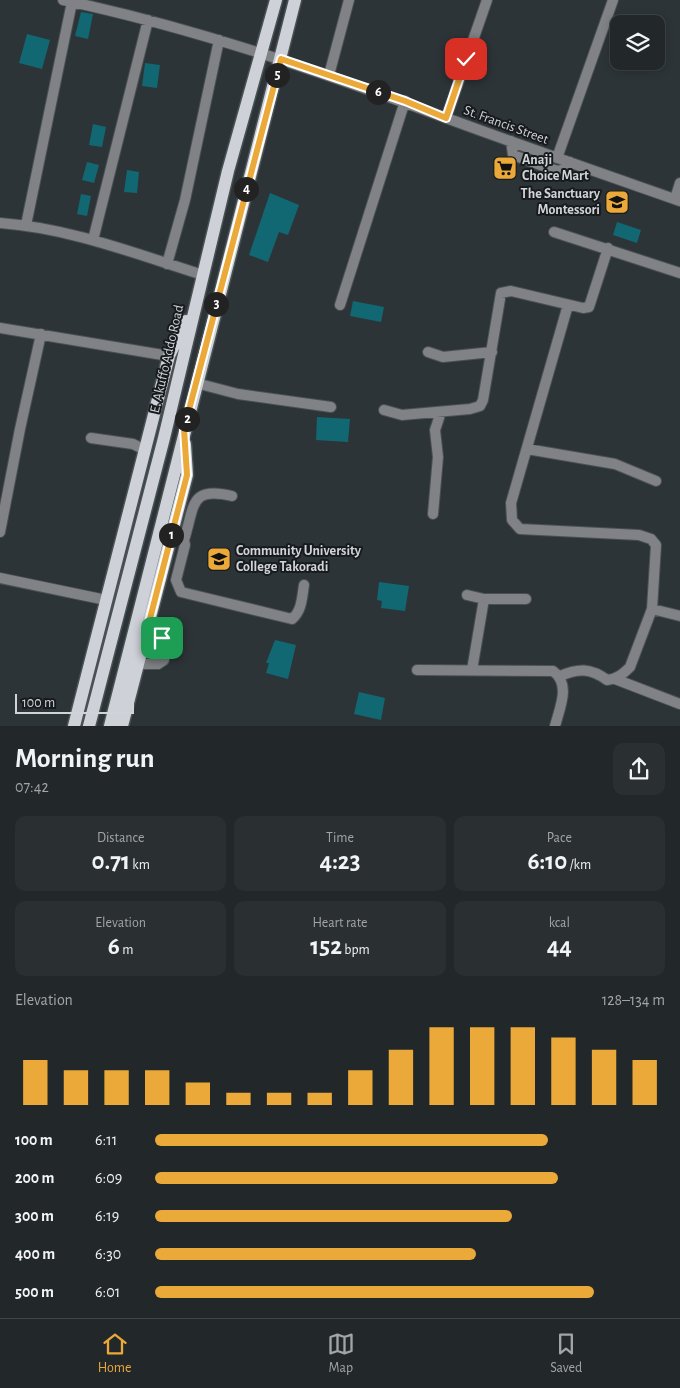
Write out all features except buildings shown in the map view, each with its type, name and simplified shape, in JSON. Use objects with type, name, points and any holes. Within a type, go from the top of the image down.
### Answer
[{"type":"main road","name":"E. Akuffo Addo Road","points":[[89,726],[164,438],[228,172],[276,0]]},
{"type":"main road","points":[[110,726],[184,429],[295,0]]},
{"type":"main road","points":[[74,726],[169,356],[196,301]]},
{"type":"main road","points":[[122,726],[187,475],[184,429]]},
{"type":"street","points":[[329,75],[349,0]]},
{"type":"street","points":[[446,118],[487,0]]},
{"type":"street","points":[[557,158],[613,0]]},
{"type":"street","name":"St. Francis Street","points":[[68,1],[148,20],[262,52],[405,101],[446,118],[677,200]]},
{"type":"street","points":[[26,225],[68,1]]},
{"type":"street","points":[[93,240],[148,20]]},
{"type":"street","points":[[167,264],[184,200],[220,40]]},
{"type":"street","points":[[340,305],[405,101]]},
{"type":"street","points":[[511,141],[513,155],[527,162],[557,171],[562,170],[570,162]]},
{"type":"street","points":[[677,200],[680,183]]},
{"type":"street","points":[[0,222],[26,225],[93,240],[203,275]]},
{"type":"street","points":[[554,232],[680,273]]},
{"type":"street","points":[[384,410],[402,415],[480,406],[483,400],[492,352],[501,293],[511,291],[568,305],[588,307],[608,248]]},
{"type":"street","points":[[568,305],[512,503],[512,520],[520,529],[639,535],[651,539],[656,545],[652,609],[630,667],[615,679]]},
{"type":"street","points":[[0,328],[169,356]]},
{"type":"street","points":[[0,532],[41,334]]},
{"type":"street","points":[[428,352],[443,357],[492,352]]},
{"type":"street","points":[[196,382],[238,394],[331,407]]},
{"type":"street","points":[[434,514],[438,456],[434,430],[441,412]]},
{"type":"street","points":[[91,438],[133,444],[145,450]]},
{"type":"street","points":[[527,449],[615,464],[656,481]]},
{"type":"street","points":[[232,496],[213,492],[203,493],[197,500],[184,540],[185,546],[176,580],[181,592],[292,619],[297,615],[300,608],[304,585]]},
{"type":"street","points":[[171,536],[184,540]]},
{"type":"street","points":[[0,578],[106,600]]},
{"type":"street","points":[[467,595],[484,599],[526,599]]},
{"type":"street","points":[[472,670],[484,599]]},
{"type":"street","points":[[652,609],[680,616]]},
{"type":"street","points":[[138,664],[158,664],[164,660],[165,645],[162,638],[146,634]]},
{"type":"street","points":[[560,676],[583,669],[596,672],[607,680],[615,679],[680,704]]},
{"type":"street","points":[[417,670],[553,671],[560,676],[564,688],[555,726]]},
{"type":"place","name":"Anaji Choice Mart","points":[[505,168]]},
{"type":"place","name":"The Sanctuary Montessori","points":[[617,202]]},
{"type":"place","name":"Community University College Takoradi","points":[[219,559]]},
{"type":"route","points":[[162,638],[146,634],[187,475],[184,429],[281,59],[405,101],[446,118],[466,59]]}]
